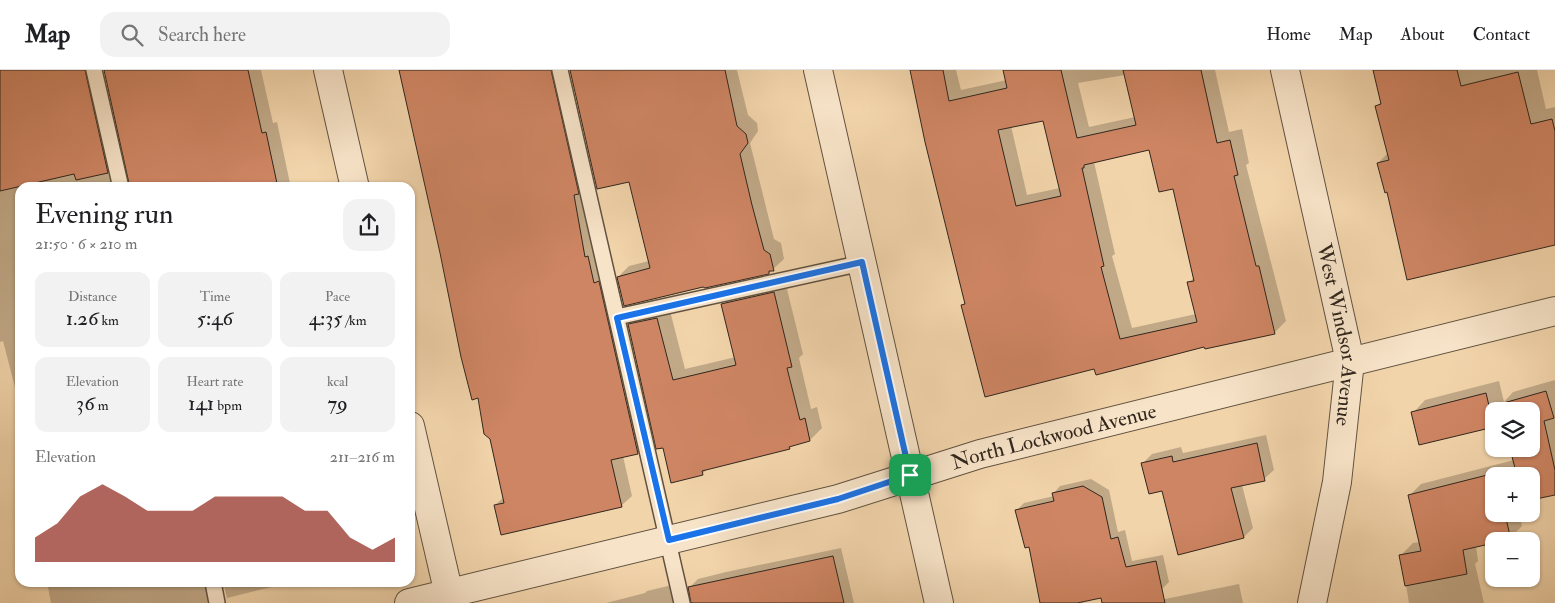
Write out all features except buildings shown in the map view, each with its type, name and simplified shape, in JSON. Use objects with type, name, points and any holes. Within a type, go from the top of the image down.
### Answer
[{"type":"street","points":[[328,70],[354,182]]},
{"type":"street","points":[[818,70],[939,603]]},
{"type":"street","name":"West Windsor Avenue","points":[[1285,70],[1350,361],[1337,482],[1312,603]]},
{"type":"street","name":"North Lockwood Avenue","points":[[409,603],[450,598],[669,540],[838,499],[980,454],[1555,311]]},
{"type":"street","points":[[415,448],[450,598]]},
{"type":"lane","points":[[94,70],[120,182]]},
{"type":"lane","points":[[560,70],[682,603]]},
{"type":"lane","points":[[617,318],[862,262]]},
{"type":"lane","points":[[214,587],[218,603]]},
{"type":"route","points":[[862,262],[910,475],[838,499],[669,540],[617,318],[862,262]]}]
